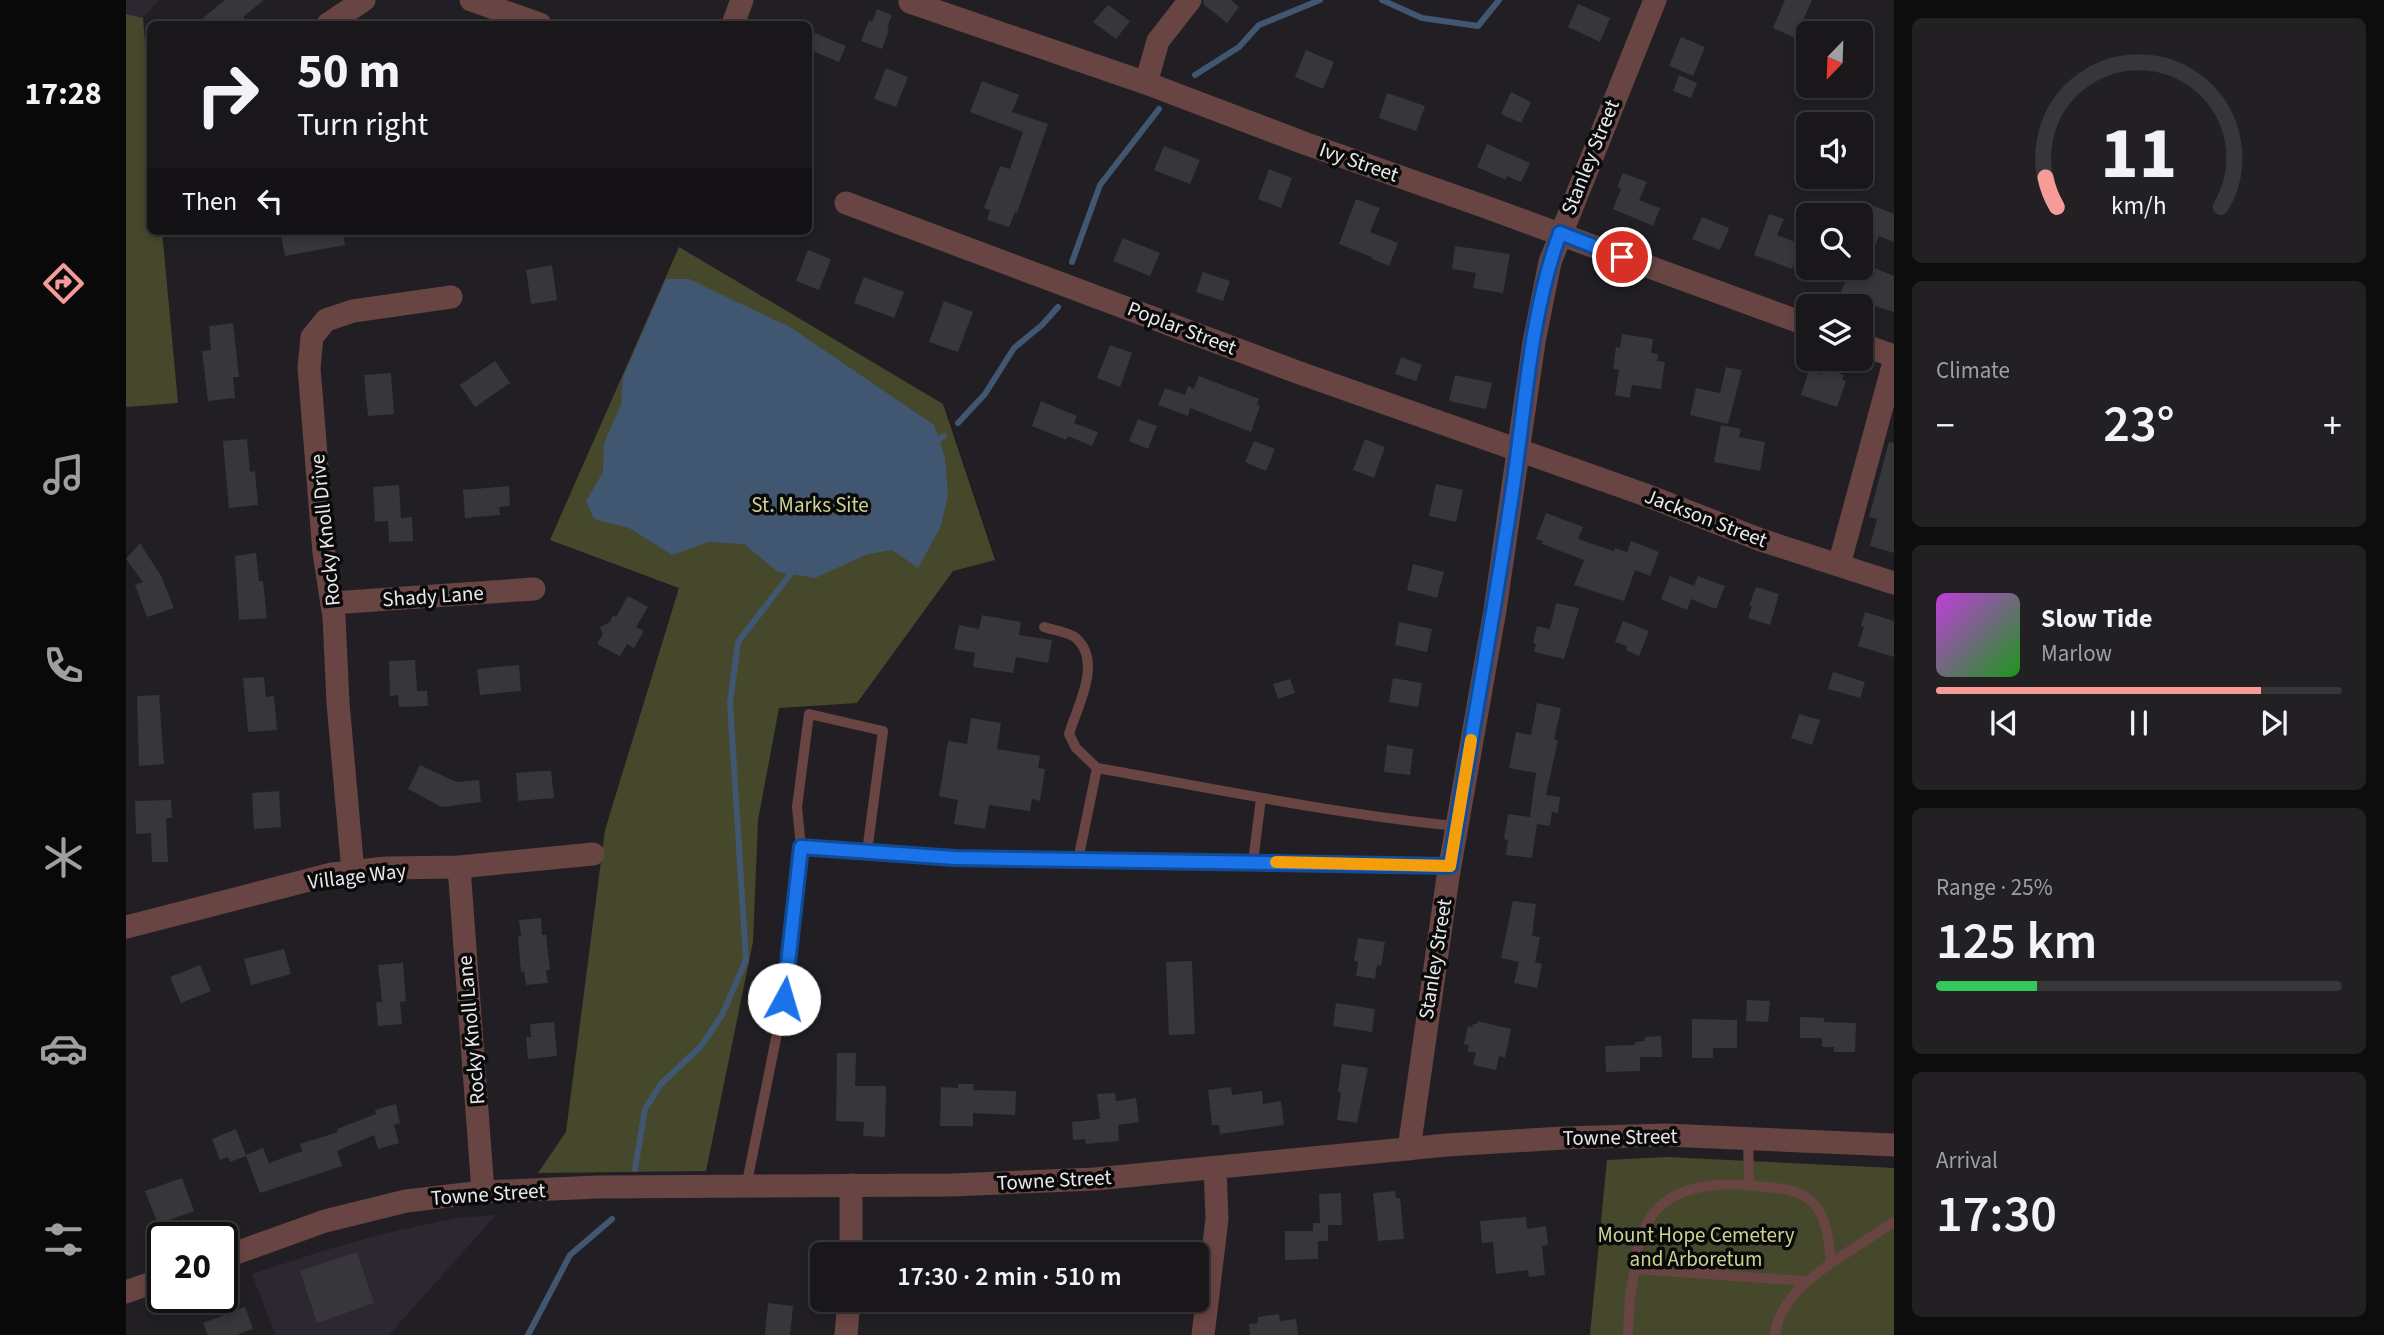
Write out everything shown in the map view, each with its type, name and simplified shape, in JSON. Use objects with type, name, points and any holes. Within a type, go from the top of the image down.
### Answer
[{"type":"street","points":[[333,21],[365,0]]},
{"type":"street","points":[[471,0],[531,21]]},
{"type":"street","points":[[734,21],[742,0]]},
{"type":"street","points":[[1146,83],[1158,41],[1190,0]]},
{"type":"street","name":"Stanley Street","points":[[1409,1149],[1425,1021],[1456,826],[1495,610],[1534,342],[1550,261],[1655,0]]},
{"type":"street","name":"Ivy Street","points":[[910,2],[1146,83],[1304,143],[1560,233],[1796,321]]},
{"type":"street","name":"Poplar Street","points":[[846,203],[1297,372],[1518,449]]},
{"type":"street","name":"Rocky Knoll Drive","points":[[353,872],[309,368],[313,337],[326,320],[353,312],[451,297]]},
{"type":"street","points":[[1873,349],[1894,356]]},
{"type":"street","points":[[1839,565],[1894,362]]},
{"type":"street","name":"Jackson Street","points":[[1518,449],[1761,540],[1894,583]]},
{"type":"street","name":"Shady Lane","points":[[331,603],[534,589]]},
{"type":"street","name":"Village Way","points":[[126,927],[332,874],[386,868],[459,867],[593,854]]},
{"type":"street","name":"Rocky Knoll Lane","points":[[459,867],[483,1192]]},
{"type":"street","name":"Towne Street","points":[[238,1252],[325,1222],[392,1204],[483,1192],[598,1187],[952,1185],[1095,1180],[1409,1149],[1564,1138],[1666,1135],[1894,1145]]},
{"type":"street","points":[[1203,1335],[1217,1219],[1215,1168]]},
{"type":"street","points":[[851,1185],[851,1242]]},
{"type":"street","points":[[126,1292],[147,1285]]},
{"type":"street","points":[[846,1335],[848,1312]]},
{"type":"lane","points":[[1044,627],[1075,637],[1087,655],[1088,673],[1069,734],[1076,748],[1097,768],[1398,821],[1456,826]]},
{"type":"lane","points":[[746,1187],[784,999],[801,847],[797,807],[809,714],[883,731],[867,852]]},
{"type":"lane","points":[[1079,860],[1097,768]]},
{"type":"lane","points":[[1253,862],[1261,798]]},
{"type":"lane","points":[[801,847],[955,858],[1450,866]]},
{"type":"lane","points":[[1748,1138],[1748,1185]]},
{"type":"lane","points":[[1628,1335],[1636,1248],[1643,1226],[1654,1211],[1674,1197],[1696,1187],[1748,1185],[1799,1193],[1810,1200],[1820,1213],[1829,1238],[1831,1263]]},
{"type":"lane","points":[[1775,1335],[1784,1309],[1805,1281],[1894,1222]]},
{"type":"lane","points":[[1635,1269],[1805,1281]]},
{"type":"shaded area","points":[[126,0],[159,0],[143,18],[126,14]]},
{"type":"shaded area","points":[[496,1215],[389,1335],[275,1335],[252,1274],[386,1233],[456,1218]]},
{"type":"green space","points":[[126,14],[143,18],[147,68],[147,235],[162,235],[178,403],[126,407]]},
{"type":"green space","name":"St. Marks Site","points":[[679,247],[943,404],[995,560],[953,571],[857,703],[779,708],[758,820],[753,942],[706,1171],[538,1173],[566,1132],[605,830],[679,588],[550,540]]},
{"type":"green space","name":"Mount Hope Cemetery and Arboretum","points":[[1667,1157],[1894,1168],[1894,1335],[1590,1335],[1607,1160]]},
{"type":"water","points":[[666,279],[689,279],[790,327],[934,425],[945,457],[948,495],[941,526],[918,568],[892,550],[868,554],[815,578],[778,572],[744,544],[708,542],[672,555],[629,528],[594,519],[586,501],[603,472],[604,443],[621,405],[623,377]]},
{"type":"building","points":[[225,0],[264,0],[243,17],[246,21],[200,21]]},
{"type":"building","points":[[1204,0],[1231,0],[1239,7],[1227,23],[1203,4]]},
{"type":"building","points":[[1785,0],[1812,0],[1803,21],[1796,21],[1795,38],[1773,28]]},
{"type":"building","points":[[1578,4],[1610,18],[1600,42],[1568,27]]},
{"type":"building","points":[[1108,5],[1130,21],[1116,39],[1093,22]]},
{"type":"building","points":[[877,9],[892,15],[882,49],[861,41],[869,20],[872,22]]},
{"type":"building","points":[[812,32],[846,46],[839,62],[812,51]]},
{"type":"building","points":[[1681,37],[1705,47],[1693,76],[1669,66]]},
{"type":"building","points":[[1306,50],[1334,62],[1323,89],[1295,77]]},
{"type":"building","points":[[886,68],[908,77],[896,107],[874,99]]},
{"type":"building","points":[[1679,75],[1697,83],[1691,98],[1673,91]]},
{"type":"building","points":[[982,81],[1019,95],[1012,112],[1048,124],[1017,213],[1015,212],[1009,227],[987,220],[990,210],[984,208],[1000,166],[1010,169],[1023,132],[970,112]]},
{"type":"building","points":[[1511,92],[1531,102],[1521,123],[1501,114]]},
{"type":"building","points":[[1387,93],[1425,106],[1416,131],[1379,118]]},
{"type":"building","points":[[1487,144],[1530,163],[1521,182],[1507,176],[1506,180],[1477,167]]},
{"type":"building","points":[[1164,146],[1200,160],[1190,184],[1154,170]]},
{"type":"building","points":[[1269,169],[1292,178],[1281,208],[1258,199]]},
{"type":"building","points":[[1623,173],[1647,182],[1639,200],[1660,208],[1653,226],[1613,209],[1621,189],[1617,187]]},
{"type":"building","points":[[1356,199],[1380,208],[1370,232],[1398,243],[1389,266],[1339,244]]},
{"type":"building","points":[[1874,206],[1894,214],[1894,242],[1879,236],[1873,250]]},
{"type":"building","points":[[1769,214],[1784,219],[1777,235],[1796,242],[1796,258],[1792,269],[1754,255]]},
{"type":"building","points":[[1702,217],[1729,228],[1720,250],[1692,239]]},
{"type":"building","points":[[281,235],[344,235],[345,245],[285,256]]},
{"type":"building","points":[[1123,238],[1160,253],[1150,276],[1113,261]]},
{"type":"building","points":[[1455,246],[1510,254],[1503,293],[1473,288],[1476,273],[1452,269]]},
{"type":"building","points":[[808,250],[831,259],[819,290],[796,281]]},
{"type":"building","points":[[552,265],[557,300],[531,304],[526,270]]},
{"type":"building","points":[[1873,267],[1894,276],[1894,312],[1873,305],[1873,294],[1840,294],[1846,280],[1873,280]]},
{"type":"building","points":[[1203,272],[1230,281],[1223,301],[1196,292]]},
{"type":"building","points":[[864,277],[904,292],[894,318],[854,303]]},
{"type":"building","points":[[944,301],[973,312],[958,352],[929,342]]},
{"type":"building","points":[[233,323],[239,377],[233,377],[235,398],[208,401],[202,351],[211,350],[209,326]]},
{"type":"building","points":[[1622,334],[1653,339],[1651,353],[1658,354],[1657,361],[1665,362],[1661,389],[1632,385],[1630,398],[1615,395],[1619,370],[1613,369],[1616,347],[1620,348]]},
{"type":"building","points":[[1110,345],[1132,353],[1120,387],[1097,378]]},
{"type":"building","points":[[1401,357],[1422,365],[1416,381],[1395,374]]},
{"type":"building","points":[[495,361],[510,383],[475,407],[460,385]]},
{"type":"building","points":[[1726,367],[1742,370],[1728,424],[1690,415],[1696,388],[1720,393]]},
{"type":"building","points":[[1809,371],[1821,374],[1822,371],[1831,371],[1844,375],[1842,380],[1846,381],[1837,407],[1801,395]]},
{"type":"building","points":[[391,373],[394,414],[368,416],[364,375]]},
{"type":"building","points":[[1455,375],[1492,383],[1486,409],[1449,401]]},
{"type":"building","points":[[1199,376],[1259,399],[1257,404],[1260,406],[1251,432],[1190,408],[1188,416],[1158,405],[1165,388],[1185,395],[1188,386],[1194,389]]},
{"type":"building","points":[[1041,401],[1077,416],[1074,423],[1098,432],[1092,446],[1068,436],[1066,440],[1032,426]]},
{"type":"building","points":[[1138,419],[1157,426],[1148,449],[1129,441]]},
{"type":"building","points":[[1721,425],[1741,429],[1739,437],[1765,442],[1760,471],[1714,462]]},
{"type":"building","points":[[247,439],[250,472],[255,471],[258,505],[229,508],[223,441]]},
{"type":"building","points":[[1365,439],[1385,447],[1374,478],[1353,470]]},
{"type":"building","points":[[1254,441],[1275,449],[1266,471],[1245,462]]},
{"type":"building","points":[[1889,442],[1894,443],[1894,553],[1870,546],[1877,519],[1869,517]]},
{"type":"building","points":[[1436,484],[1463,490],[1456,522],[1429,516]]},
{"type":"building","points":[[399,485],[401,518],[412,517],[413,541],[389,542],[388,521],[375,522],[373,487]]},
{"type":"building","points":[[509,486],[510,506],[499,507],[500,515],[465,518],[463,490]]},
{"type":"building","points":[[1546,513],[1583,527],[1578,539],[1614,551],[1615,548],[1627,552],[1631,541],[1659,552],[1650,576],[1635,570],[1624,601],[1574,585],[1584,560],[1542,544],[1543,541],[1536,539]]},
{"type":"building","points":[[140,543],[161,576],[174,608],[147,617],[135,585],[143,582],[126,559]]},
{"type":"building","points":[[256,553],[259,581],[263,581],[267,618],[239,620],[235,556]]},
{"type":"building","points":[[1413,564],[1444,572],[1437,598],[1407,590]]},
{"type":"building","points":[[1670,576],[1694,586],[1698,576],[1725,586],[1716,609],[1691,599],[1687,610],[1661,599]]},
{"type":"building","points":[[1756,587],[1779,594],[1770,625],[1748,618]]},
{"type":"building","points":[[628,596],[648,607],[636,627],[644,631],[634,648],[627,644],[620,656],[597,644],[603,634],[600,627],[610,622],[613,615],[616,617]]},
{"type":"building","points":[[1556,603],[1579,608],[1564,659],[1534,652],[1537,626],[1550,629]]},
{"type":"building","points":[[1865,612],[1894,621],[1894,657],[1858,646]]},
{"type":"building","points":[[982,615],[1021,622],[1019,635],[1052,640],[1048,663],[1016,657],[1013,673],[973,667],[975,653],[954,649],[959,625],[979,629]]},
{"type":"building","points":[[1623,621],[1649,631],[1639,656],[1626,650],[1627,646],[1615,642]]},
{"type":"building","points":[[1399,622],[1432,629],[1427,652],[1395,645]]},
{"type":"building","points":[[415,660],[417,691],[427,691],[428,706],[399,707],[398,695],[390,696],[389,661]]},
{"type":"building","points":[[519,665],[521,691],[480,695],[477,669]]},
{"type":"building","points":[[1833,672],[1865,682],[1860,698],[1828,689]]},
{"type":"building","points":[[264,677],[266,697],[274,696],[277,730],[248,732],[243,678]]},
{"type":"building","points":[[1393,678],[1422,683],[1418,707],[1389,702]]},
{"type":"building","points":[[1290,679],[1295,693],[1278,699],[1273,684]]},
{"type":"building","points":[[159,695],[164,764],[139,766],[137,696]]},
{"type":"building","points":[[1537,703],[1561,708],[1554,740],[1558,740],[1546,795],[1560,797],[1558,813],[1552,812],[1550,826],[1537,824],[1532,858],[1506,855],[1508,840],[1504,839],[1508,814],[1530,817],[1536,773],[1509,768],[1516,732],[1531,735]]},
{"type":"building","points":[[1799,714],[1820,720],[1812,745],[1791,738]]},
{"type":"building","points":[[971,718],[1001,723],[997,749],[1040,756],[1038,768],[1045,769],[1040,801],[1032,799],[1030,811],[989,805],[985,829],[954,824],[958,800],[939,796],[948,741],[967,744]]},
{"type":"building","points":[[1387,745],[1413,749],[1410,775],[1384,772]]},
{"type":"building","points":[[420,765],[456,782],[479,780],[481,802],[442,807],[408,789]]},
{"type":"building","points":[[551,771],[554,798],[518,801],[516,773]]},
{"type":"building","points":[[279,791],[281,827],[254,829],[252,793]]},
{"type":"building","points":[[171,800],[172,818],[166,818],[168,862],[152,862],[151,833],[136,834],[135,801]]},
{"type":"building","points":[[1513,901],[1536,904],[1532,936],[1540,937],[1535,962],[1542,964],[1537,988],[1514,983],[1519,962],[1501,958]]},
{"type":"building","points":[[541,918],[550,970],[546,970],[548,983],[526,985],[524,971],[521,972],[519,920]]},
{"type":"building","points":[[1358,938],[1385,942],[1381,966],[1377,965],[1375,979],[1356,976],[1358,962],[1354,961]]},
{"type":"building","points":[[284,949],[291,974],[251,985],[244,959]]},
{"type":"building","points":[[1192,961],[1195,1034],[1169,1035],[1166,962]]},
{"type":"building","points":[[403,963],[406,1001],[400,1002],[402,1024],[378,1026],[376,1002],[382,1002],[378,965]]},
{"type":"building","points":[[200,965],[211,991],[181,1003],[170,977]]},
{"type":"building","points":[[1747,1000],[1770,1001],[1768,1022],[1746,1021]]},
{"type":"building","points":[[1336,1003],[1375,1009],[1372,1032],[1333,1026]]},
{"type":"building","points":[[1800,1017],[1824,1018],[1824,1022],[1856,1023],[1855,1052],[1834,1052],[1834,1047],[1822,1047],[1822,1038],[1800,1038]]},
{"type":"building","points":[[1692,1019],[1737,1020],[1737,1048],[1713,1048],[1713,1058],[1692,1058]]},
{"type":"building","points":[[1477,1021],[1511,1029],[1505,1058],[1499,1056],[1496,1070],[1473,1065],[1476,1053],[1467,1051],[1469,1045],[1464,1044],[1468,1026],[1472,1027]]},
{"type":"building","points":[[554,1022],[557,1056],[528,1059],[526,1037],[531,1037],[530,1024]]},
{"type":"building","points":[[1661,1036],[1662,1057],[1640,1057],[1640,1071],[1606,1072],[1605,1046],[1635,1045],[1635,1042],[1645,1041],[1645,1037]]},
{"type":"building","points":[[837,1053],[856,1053],[855,1086],[886,1086],[885,1137],[863,1136],[864,1122],[836,1121]]},
{"type":"building","points":[[1342,1064],[1368,1068],[1357,1123],[1337,1120]]},
{"type":"building","points":[[958,1084],[974,1084],[973,1090],[1016,1091],[1015,1115],[973,1113],[973,1126],[940,1126],[941,1087],[958,1088]]},
{"type":"building","points":[[1231,1087],[1232,1095],[1262,1091],[1263,1104],[1281,1101],[1284,1125],[1220,1134],[1219,1125],[1212,1125],[1208,1090]]},
{"type":"building","points":[[1115,1093],[1116,1101],[1136,1098],[1139,1122],[1118,1125],[1119,1141],[1086,1144],[1085,1139],[1073,1140],[1072,1122],[1100,1119],[1097,1094]]},
{"type":"building","points":[[396,1104],[400,1123],[394,1125],[399,1143],[378,1149],[374,1135],[337,1151],[342,1166],[260,1193],[246,1156],[230,1162],[228,1157],[220,1160],[212,1139],[236,1129],[246,1155],[263,1148],[269,1163],[302,1151],[300,1144],[338,1132],[337,1129],[376,1114],[375,1110]]},
{"type":"building","points":[[182,1178],[194,1211],[157,1222],[145,1191]]},
{"type":"building","points":[[1395,1191],[1396,1198],[1400,1198],[1404,1239],[1378,1241],[1373,1193]]},
{"type":"building","points":[[1341,1193],[1342,1225],[1328,1225],[1328,1241],[1318,1241],[1318,1259],[1285,1260],[1285,1231],[1313,1231],[1313,1223],[1320,1223],[1319,1194]]},
{"type":"building","points":[[1526,1217],[1527,1229],[1546,1226],[1548,1245],[1542,1246],[1545,1275],[1529,1277],[1528,1270],[1496,1274],[1493,1242],[1482,1243],[1480,1221]]},
{"type":"building","points":[[357,1252],[374,1303],[317,1323],[300,1271]]},
{"type":"building","points":[[768,1303],[793,1306],[790,1335],[765,1335]]},
{"type":"building","points":[[245,1307],[253,1329],[236,1335],[208,1335],[203,1323],[229,1313],[238,1313],[238,1310]]},
{"type":"building","points":[[1279,1314],[1280,1321],[1296,1319],[1298,1335],[1250,1335],[1249,1324],[1258,1323],[1258,1317]]},
{"type":"waterway","points":[[1195,75],[1239,47],[1259,25],[1320,0]]},
{"type":"waterway","points":[[1382,0],[1422,18],[1478,26],[1499,0]]},
{"type":"waterway","points":[[1072,262],[1100,185],[1159,109]]},
{"type":"waterway","points":[[958,423],[985,394],[1014,348],[1042,325],[1058,307]]},
{"type":"waterway","points":[[932,443],[944,436]]},
{"type":"waterway","points":[[635,1169],[645,1109],[661,1084],[701,1046],[722,1015],[746,960],[730,703],[738,642],[795,568]]},
{"type":"waterway","points":[[528,1335],[570,1255],[612,1219]]},
{"type":"slow traffic","points":[[1276,862],[1450,866],[1471,740]]},
{"type":"route","points":[[784,999],[801,847],[955,858],[1450,866],[1495,610],[1534,342],[1550,261],[1560,233],[1622,257]]}]
